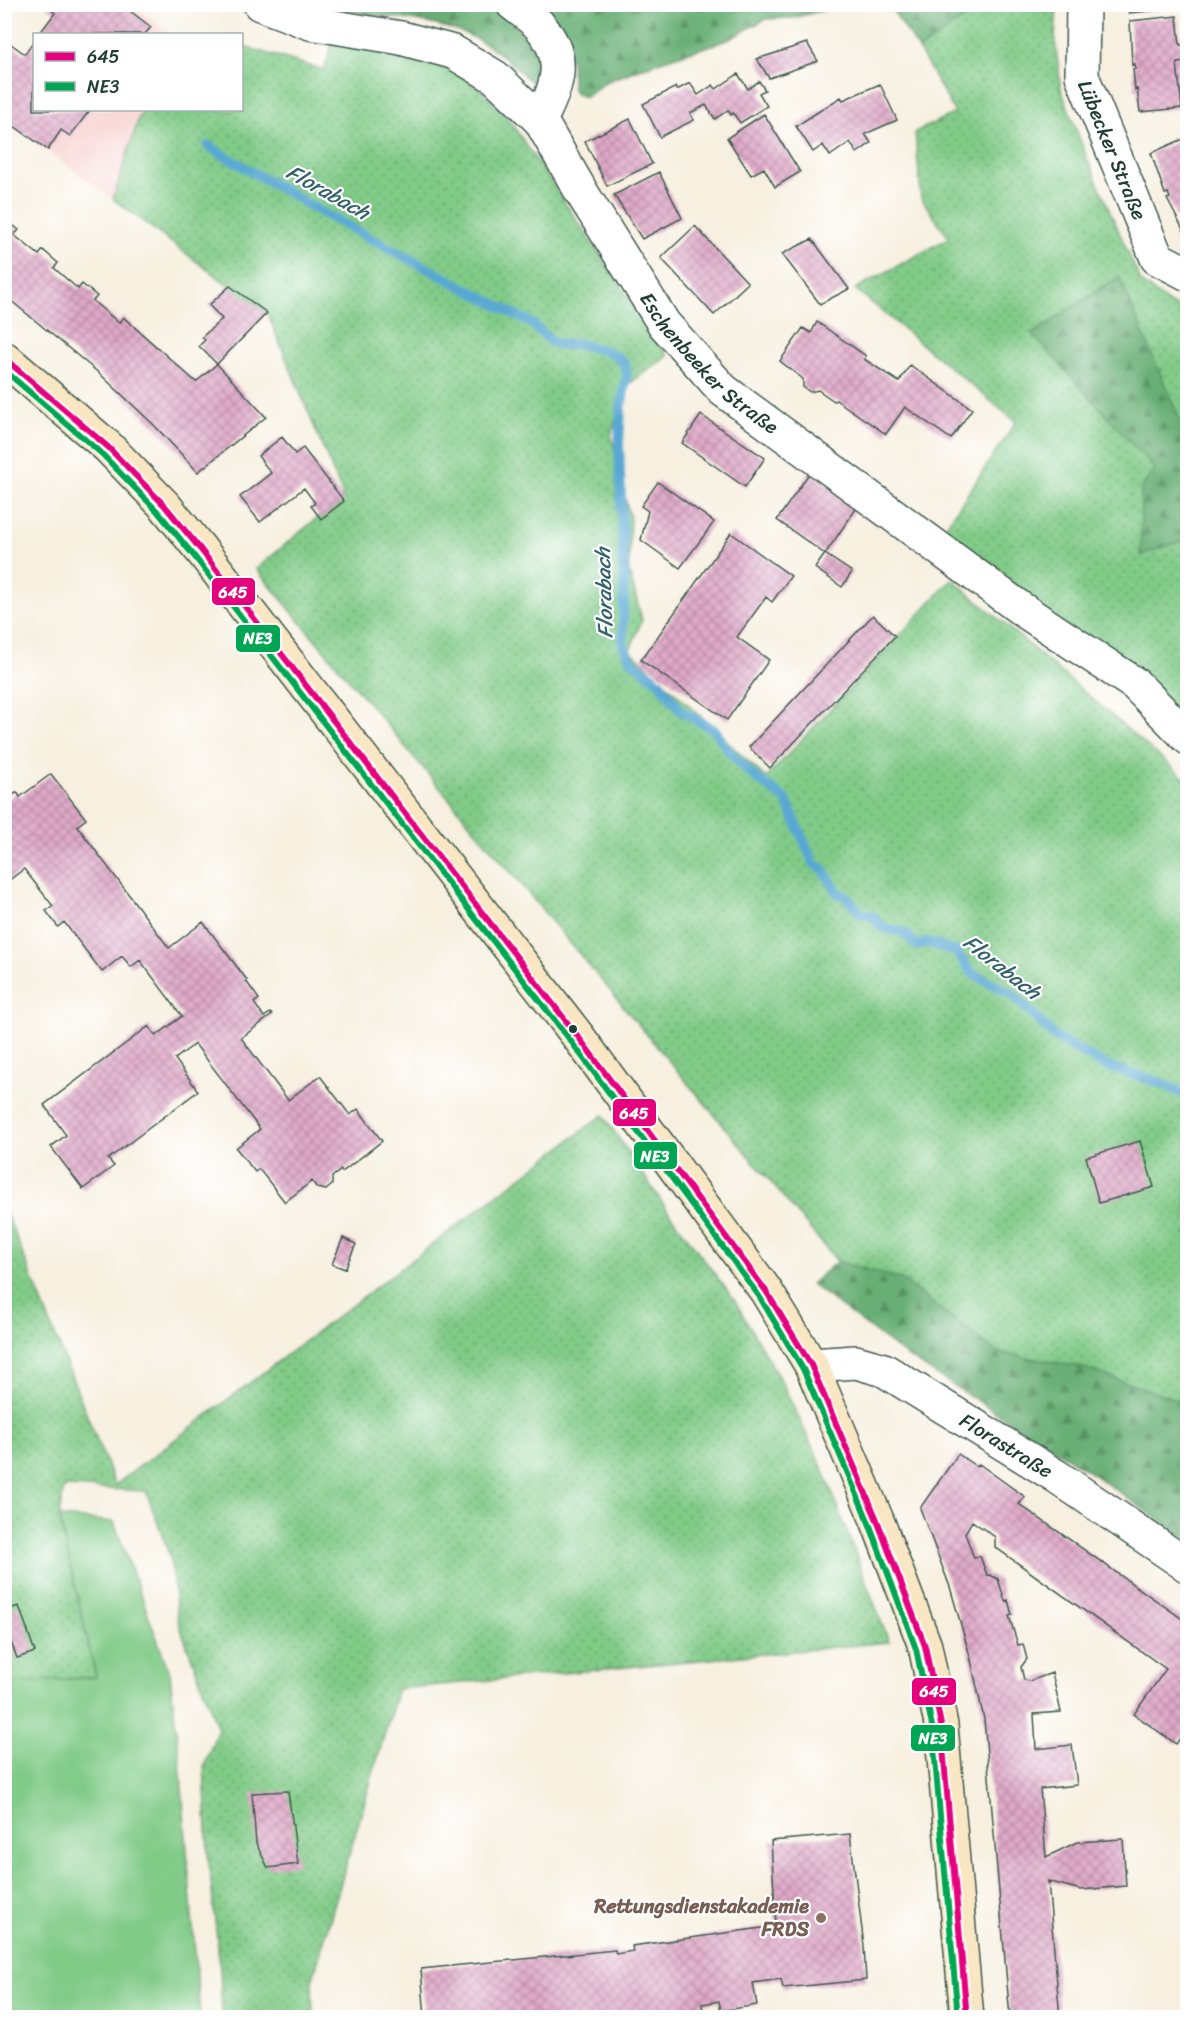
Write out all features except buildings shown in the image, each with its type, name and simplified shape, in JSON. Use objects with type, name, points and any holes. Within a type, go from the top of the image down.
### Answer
[{"type":"street","name":"Eschenbeeker Straße","points":[[260,4],[309,23],[400,38],[453,52],[495,77],[540,120],[582,193],[664,324],[723,390],[1020,609],[1135,684],[1188,738]]},
{"type":"street","points":[[513,4],[539,26],[556,51],[558,78],[551,99],[540,120]]},
{"type":"street","name":"Lübecker Straße","points":[[1083,4],[1082,76],[1158,258],[1188,274]]},
{"type":"street","points":[[4,358],[108,447],[165,506],[201,550],[577,1035],[766,1291],[811,1365],[877,1520],[925,1646],[941,1725],[967,2018]]},
{"type":"street","name":"Florastraße","points":[[811,1365],[856,1362],[884,1370],[1056,1476],[1188,1566]]},
{"type":"shaded area","points":[[60,4],[131,5],[171,33],[39,33]]},
{"type":"shaded area","points":[[33,41],[33,111],[144,111],[139,117],[113,199],[5,120],[5,81]]},
{"type":"green space","points":[[325,5],[493,5],[525,37],[538,55],[548,76],[539,86],[534,84],[507,60],[477,39],[441,26]]},
{"type":"green space","points":[[532,5],[846,5],[792,18],[766,19],[728,40],[605,82],[586,97],[576,94],[572,87],[571,60]]},
{"type":"green space","points":[[889,5],[980,5],[919,50]]},
{"type":"green space","points":[[980,5],[1057,5],[1055,39],[1061,89],[1087,158],[1141,282],[1172,305],[1187,310],[1187,437],[1119,276],[1032,334],[1155,469],[1141,488],[1141,555],[1187,539],[1187,721],[998,576],[943,530],[1016,422],[855,289],[949,238],[921,198],[915,132],[955,113],[919,50]]},
{"type":"green space","points":[[332,44],[433,64],[460,75],[473,84],[508,118],[668,356],[629,384],[611,435],[630,518],[629,571],[642,620],[630,650],[766,778],[952,579],[1187,780],[1187,1403],[1081,1367],[997,1352],[901,1279],[837,1261],[256,569],[343,496],[268,315],[113,199],[139,117],[144,111],[243,111],[243,46],[324,70]]},
{"type":"green space","points":[[1119,276],[1187,437],[1187,539],[1141,555],[1141,488],[1032,334]]},
{"type":"green space","points":[[603,1115],[670,1214],[735,1301],[782,1383],[824,1471],[889,1642],[398,1689],[312,1981],[313,2017],[222,2017],[220,1969],[208,1853],[204,1766],[218,1729],[178,1621],[170,1557],[146,1491],[64,1487],[59,1517],[96,1677],[5,1684],[4,1207],[115,1485]]},
{"type":"green space","points":[[837,1261],[901,1279],[997,1352],[1081,1367],[1187,1403],[1187,1539],[1091,1473],[905,1355],[811,1284]]},
{"type":"green space","points":[[59,1517],[114,1522],[170,1674],[180,1762],[200,2017],[5,2018],[5,1684],[96,1677]]},
{"type":"waterway","name":"Florabach","points":[[208,146],[328,216],[531,323],[552,342],[563,345],[577,344],[604,350],[618,357],[625,365],[627,374],[621,407],[619,444],[624,580],[623,645],[631,660],[659,682],[680,710],[716,731],[727,749],[751,774],[786,800],[814,864],[823,869],[838,893],[847,897],[860,913],[874,917],[881,927],[905,933],[917,946],[927,942],[956,952],[972,973],[1012,994],[1055,1037],[1106,1066],[1164,1084],[1183,1094],[1188,1101]]},
{"type":"transit line","name":"645","points":[[4,358],[108,447],[165,506],[201,550],[577,1035],[766,1291],[811,1365],[877,1520],[925,1646],[941,1725],[967,2018]]},
{"type":"transit line","name":"NE3","points":[[4,370],[102,454],[158,512],[194,556],[570,1040],[759,1296],[803,1369],[869,1523],[916,1649],[932,1726],[958,2018]]},
{"type":"place","name":"Rettungsdienstakademie FRDS","points":[[821,1918]]}]
